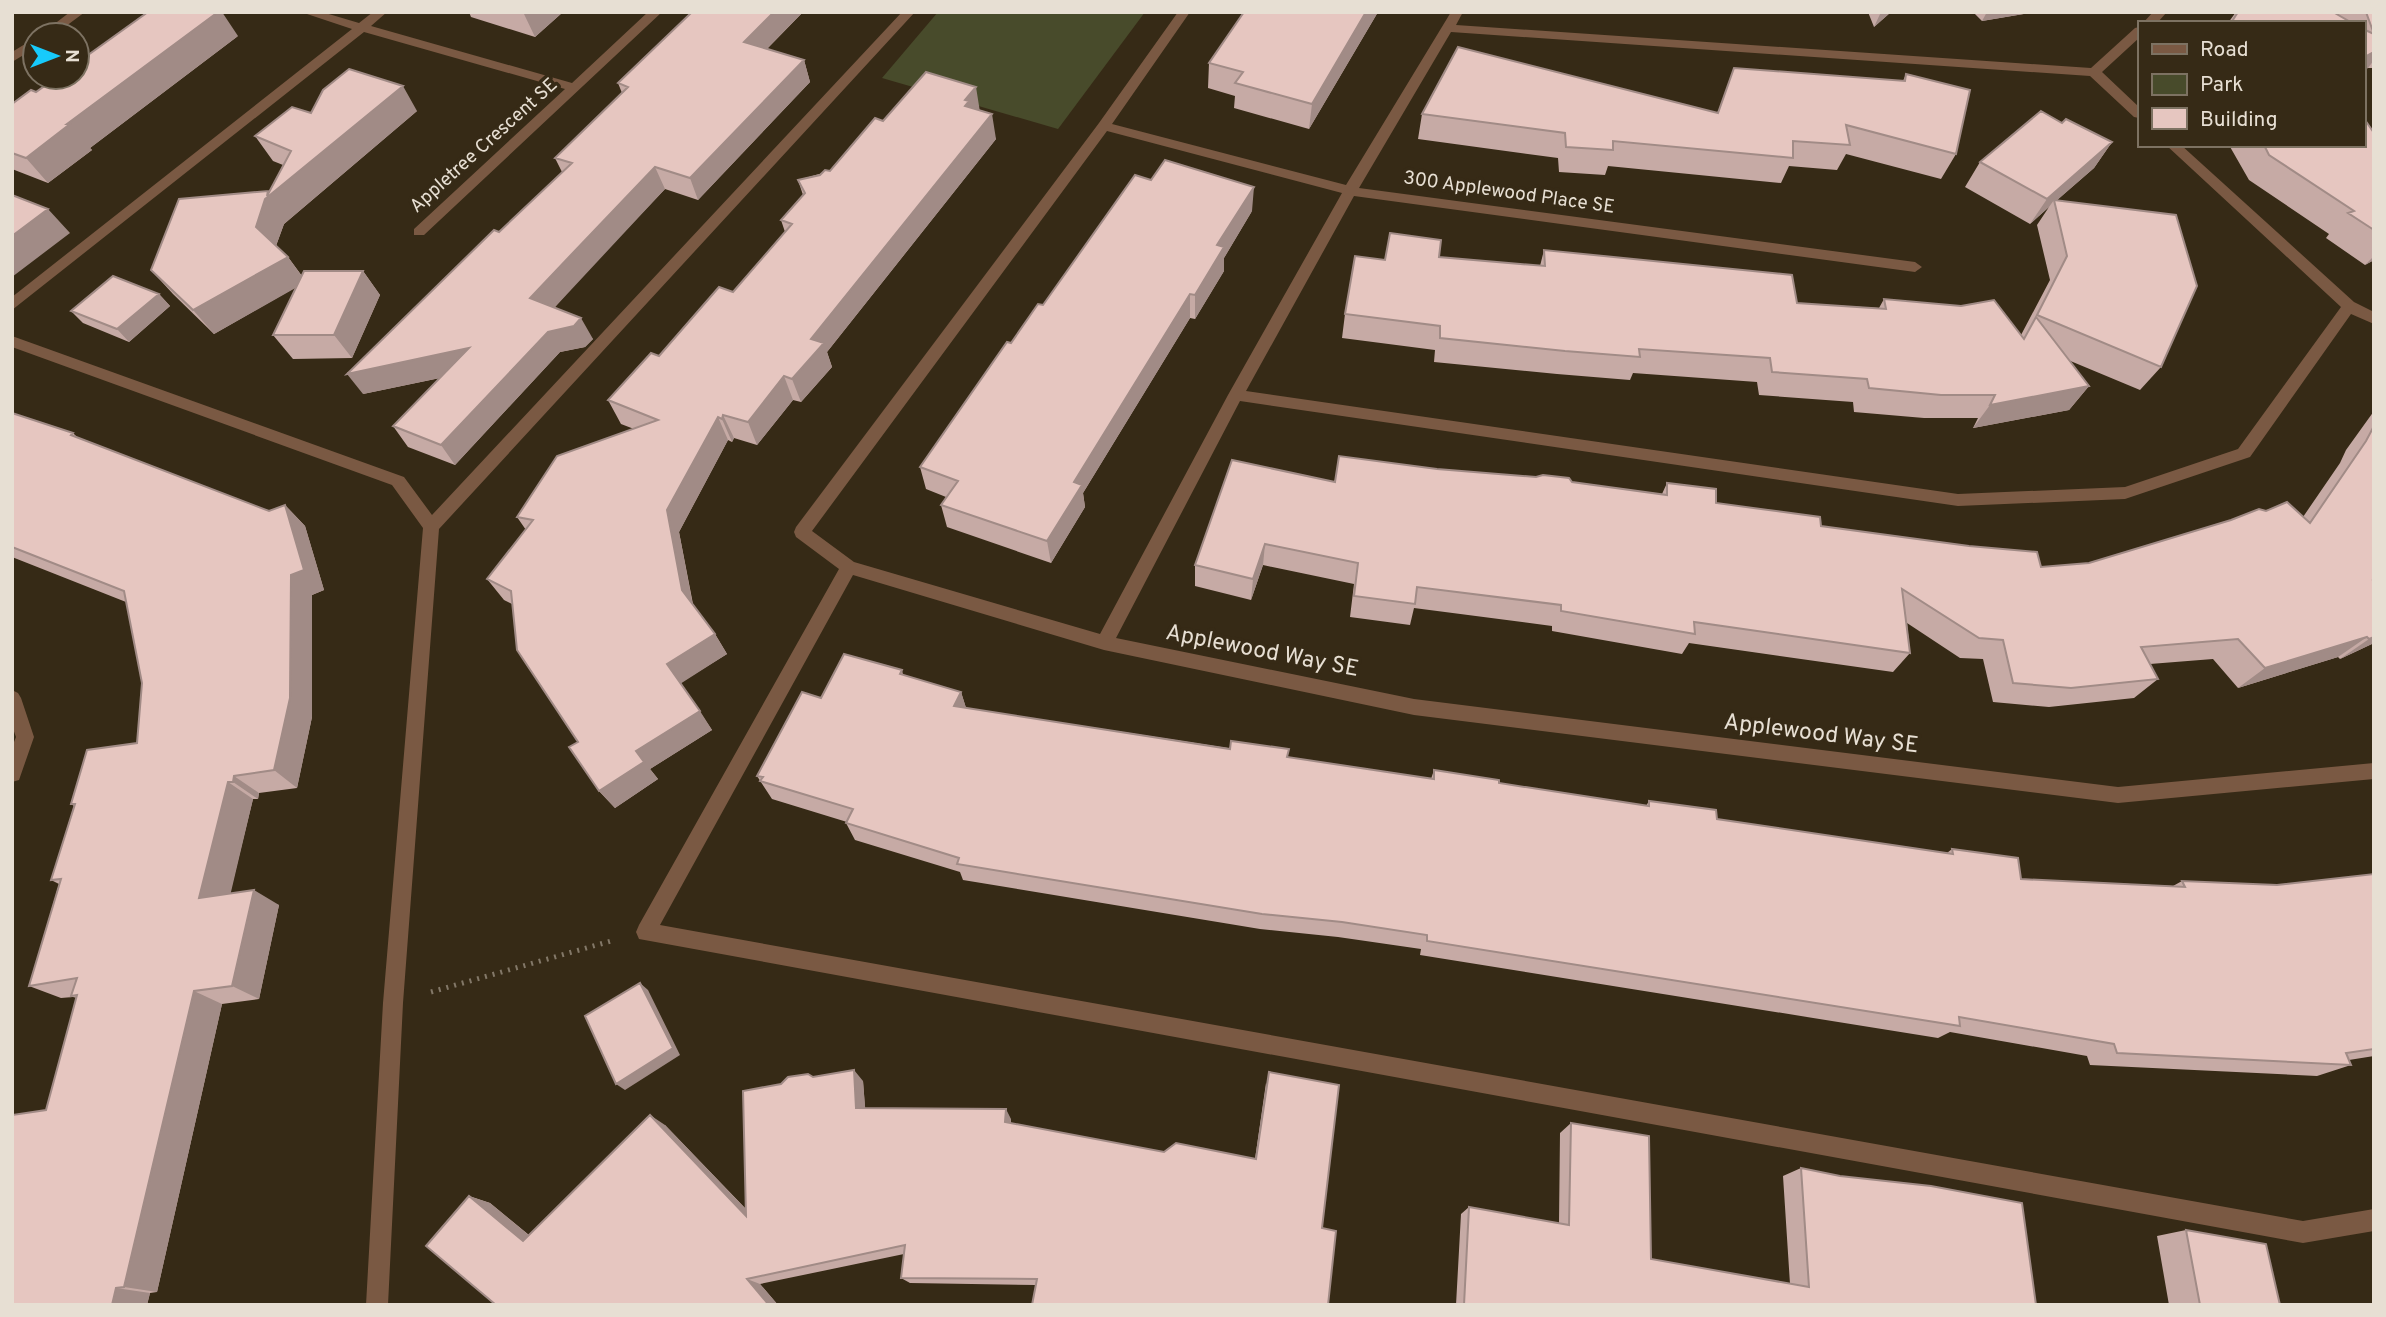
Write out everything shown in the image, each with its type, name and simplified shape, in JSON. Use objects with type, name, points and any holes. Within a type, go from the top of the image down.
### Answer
[{"type":"street","name":"Appletree Crescent SE","points":[[307,12],[575,88]]},
{"type":"street","points":[[12,305],[381,12]]},
{"type":"street","name":"Appletree Crescent SE","points":[[419,232],[656,12]]},
{"type":"street","points":[[377,1305],[393,1003],[431,527],[909,12]]},
{"type":"street","name":"Applewood Way SE","points":[[1184,12],[1104,126],[802,533],[849,568],[1104,643],[1414,707],[2118,795],[2374,771]]},
{"type":"street","points":[[1104,643],[1236,395],[1350,191],[1457,12]]},
{"type":"street","points":[[1448,28],[2094,72],[2138,113]]},
{"type":"street","points":[[2094,72],[2138,33]]},
{"type":"street","name":"300 Applewood Place SE","points":[[1104,126],[1350,191],[1915,267]]},
{"type":"street","points":[[2176,147],[2349,306],[2374,319]]},
{"type":"street","points":[[1236,395],[1958,500],[2125,493],[2244,453],[2349,306]]},
{"type":"street","points":[[12,341],[398,481],[431,527]]},
{"type":"street","points":[[849,568],[646,932],[2303,1233],[2374,1220]]},
{"type":"street","points":[[12,698],[25,737],[12,774]]},
{"type":"path","points":[[393,1003],[646,932]]},
{"type":"green space","points":[[938,12],[1145,12],[1058,129],[882,78]]},
{"type":"building","points":[[148,12],[218,12],[67,124],[70,124],[26,158],[12,153],[12,104],[30,91],[91,91],[91,53]]},
{"type":"building","points":[[692,12],[774,12],[744,42],[804,60],[690,178],[655,167],[530,298],[581,318],[574,326],[548,332],[441,445],[393,426],[469,348],[347,374],[494,230],[499,232],[572,163],[555,158],[628,87],[618,83]]},
{"type":"building","points":[[1244,12],[1366,12],[1312,104],[1235,83],[1243,72],[1209,63]]},
{"type":"building","points":[[2238,12],[2333,12],[2349,21],[2232,21]]},
{"type":"building","points":[[2366,12],[2374,12],[2374,34]]},
{"type":"building","points":[[2365,30],[2374,34],[2374,52],[2365,57]]},
{"type":"building","points":[[1458,47],[1718,113],[1734,68],[1905,81],[1906,74],[1970,90],[1956,154],[1846,125],[1850,145],[1793,141],[1793,158],[1613,141],[1613,150],[1566,147],[1565,133],[1422,114]]},
{"type":"building","points":[[349,69],[403,86],[265,199],[256,227],[288,257],[193,310],[151,270],[179,199],[268,191],[267,196],[291,151],[255,136],[292,107],[311,113],[323,90]]},
{"type":"building","points":[[926,72],[976,87],[965,100],[969,101],[965,106],[992,114],[811,339],[824,343],[792,379],[784,376],[748,422],[723,415],[722,419],[718,417],[667,510],[682,590],[715,634],[667,664],[700,711],[636,751],[644,762],[599,791],[569,747],[578,742],[517,650],[511,591],[487,579],[533,520],[517,517],[557,456],[658,420],[608,400],[651,353],[659,356],[719,287],[733,292],[792,224],[781,220],[805,193],[798,180],[820,175],[825,170],[830,171],[875,118],[883,121]]},
{"type":"building","points":[[2041,111],[2062,123],[2066,119],[2112,142],[2047,199],[1980,162]]},
{"type":"building","points":[[2365,120],[2374,133],[2374,230],[2348,213],[2354,211],[2269,155],[2265,147],[2365,147]]},
{"type":"building","points":[[1165,160],[1254,187],[1217,245],[1224,247],[1195,295],[1190,294],[1074,482],[1082,485],[1047,541],[941,505],[958,481],[920,467],[1007,342],[1011,343],[1038,304],[1043,305],[1135,175],[1151,180]]},
{"type":"building","points":[[12,195],[48,209],[12,236]]},
{"type":"building","points":[[2054,200],[2176,215],[2197,286],[2161,367],[2037,315],[2067,256]]},
{"type":"building","points":[[1390,233],[1441,240],[1439,257],[1545,266],[1544,250],[1792,275],[1797,303],[1886,309],[1884,299],[1961,306],[1994,300],[2024,339],[2036,317],[2089,386],[1990,405],[1995,395],[1941,395],[1869,388],[1867,379],[1772,372],[1770,358],[1639,349],[1640,357],[1565,351],[1440,338],[1440,326],[1345,314],[1355,256],[1385,260]]},
{"type":"building","points":[[304,271],[363,271],[334,335],[273,335]]},
{"type":"building","points":[[113,276],[159,294],[117,329],[71,311]]},
{"type":"building","points":[[12,413],[73,433],[71,435],[269,511],[285,505],[304,570],[291,575],[290,698],[274,770],[234,776],[233,782],[228,782],[199,898],[254,890],[232,986],[194,991],[124,1287],[116,1288],[112,1305],[12,1305],[12,1115],[46,1110],[77,995],[71,996],[77,978],[29,986],[61,879],[51,880],[75,804],[71,804],[87,750],[137,743],[142,683],[124,591],[12,547]]},
{"type":"building","points":[[2374,426],[2374,637],[2265,668],[2238,639],[2141,647],[2158,679],[2071,688],[2013,683],[2003,640],[1979,638],[1902,589],[1910,653],[1694,622],[1695,634],[1561,611],[1561,605],[1417,587],[1415,604],[1354,596],[1358,563],[1265,544],[1253,579],[1195,565],[1232,460],[1335,482],[1339,456],[1437,469],[1569,478],[1572,482],[1667,495],[1667,483],[1716,489],[1716,503],[1820,517],[1821,526],[1969,546],[2037,552],[2041,567],[2089,563],[2259,509],[2266,511],[2287,502],[2310,523]]},
{"type":"building","points":[[844,654],[902,670],[900,674],[961,692],[954,706],[1230,749],[1231,741],[1289,749],[1287,757],[1434,779],[1434,770],[1649,806],[1649,801],[1716,810],[1717,819],[1953,854],[1952,849],[2018,858],[2021,879],[2185,887],[2182,881],[2277,885],[2374,874],[2374,1049],[2346,1053],[2351,1065],[2117,1053],[2114,1044],[1959,1017],[1960,1026],[1427,941],[1427,935],[1342,922],[1262,914],[957,864],[959,858],[846,823],[853,809],[760,781],[763,777],[757,776],[802,692],[821,698]]},
{"type":"building","points":[[640,983],[673,1048],[616,1084],[585,1016]]},
{"type":"building","points":[[854,1070],[856,1108],[1006,1109],[1005,1122],[1164,1152],[1176,1143],[1256,1159],[1269,1072],[1339,1085],[1322,1228],[1336,1231],[1328,1305],[1032,1305],[1037,1279],[901,1278],[905,1245],[747,1279],[769,1305],[496,1305],[426,1246],[469,1196],[523,1241],[650,1115],[746,1216],[743,1091],[781,1084],[788,1077],[808,1074],[813,1077]]},
{"type":"building","points":[[1571,1123],[1649,1136],[1651,1259],[1809,1287],[1801,1168],[1840,1176],[1931,1186],[2022,1203],[2036,1305],[1464,1305],[1469,1207],[1569,1225]]},
{"type":"building","points":[[2186,1230],[2266,1244],[2280,1305],[2200,1305]]}]
